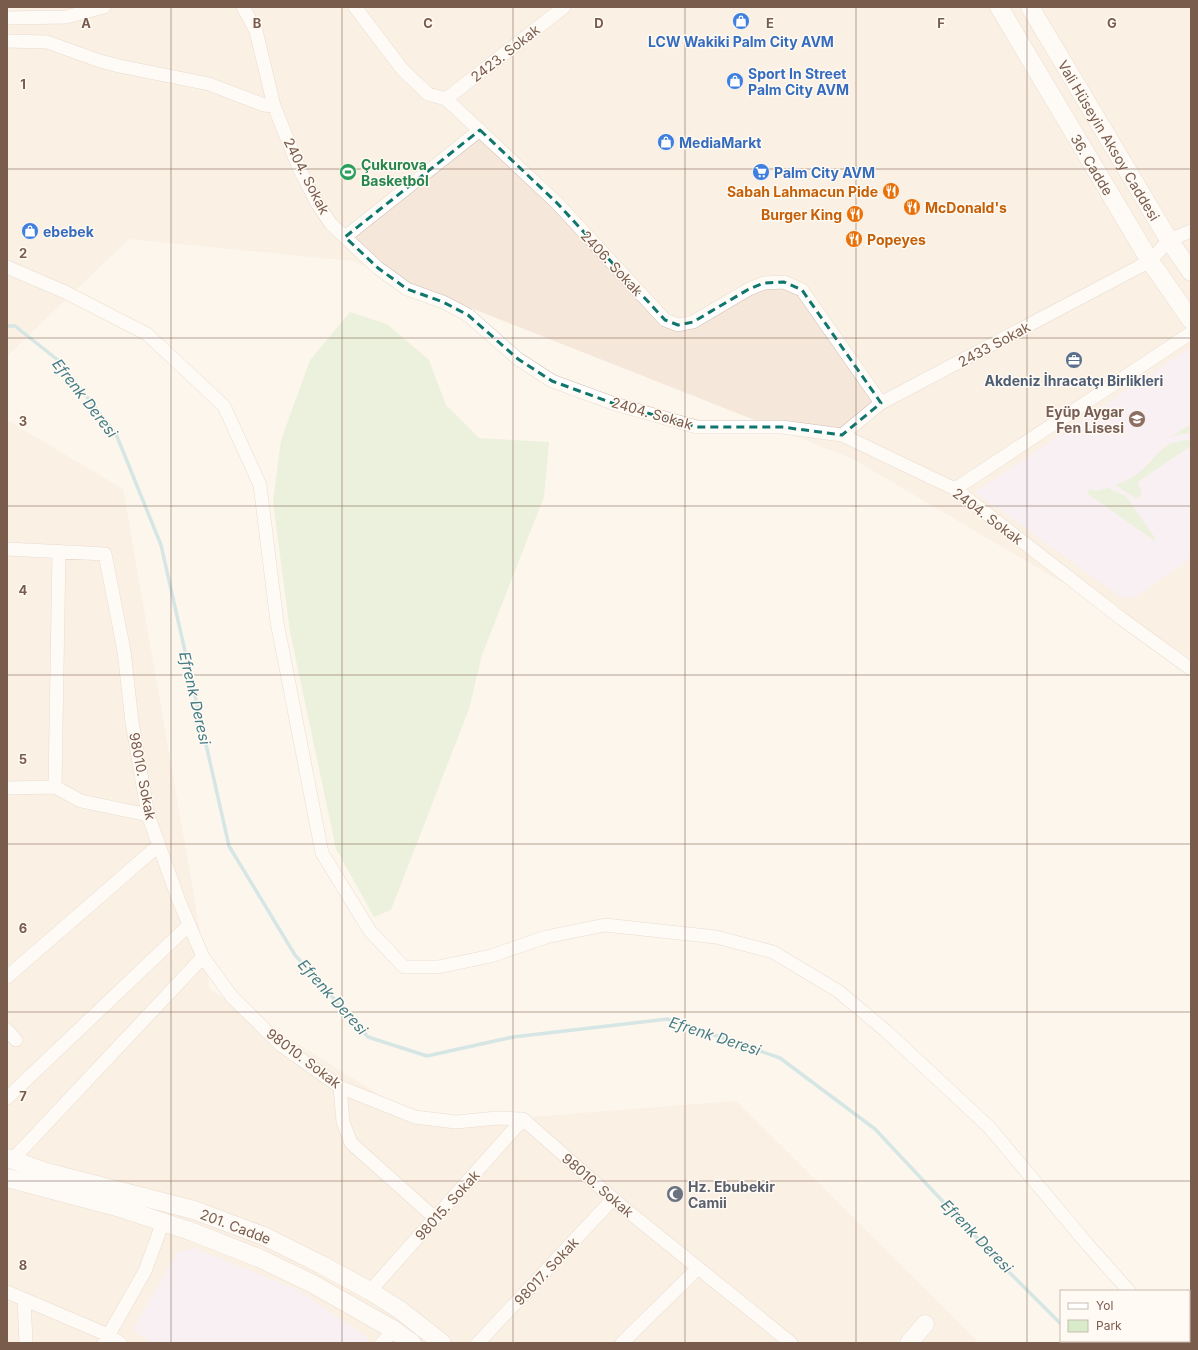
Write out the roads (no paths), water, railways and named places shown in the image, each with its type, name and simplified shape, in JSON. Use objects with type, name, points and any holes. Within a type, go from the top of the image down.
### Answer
[{"type":"main road","name":"36. Cadde","points":[[999,7],[1150,261],[1191,320]]},
{"type":"main road","name":"Vali Hüseyin Aksoy Caddesi","points":[[1030,7],[1169,240],[1191,272]]},
{"type":"main road","name":"201. Cadde","points":[[10,1159],[46,1172],[194,1210],[266,1237],[370,1291],[400,1310],[442,1343]]},
{"type":"main road","name":"201. Cadde","points":[[7,1178],[117,1207],[190,1231],[259,1258],[313,1284],[394,1330],[412,1343]]},
{"type":"main road","points":[[908,1343],[926,1324]]},
{"type":"street","points":[[7,18],[66,17],[104,7]]},
{"type":"street","name":"2404. Sokak","points":[[243,7],[256,31],[274,106],[300,168],[317,203],[331,224],[378,268],[407,289],[443,302],[468,316],[518,359],[552,381],[615,404],[697,427],[782,427],[842,435],[955,489],[1122,619],[1191,669]]},
{"type":"street","name":"2406. Sokak","points":[[355,7],[402,69],[428,94],[446,99],[557,203],[665,320],[678,325],[693,322],[749,289],[764,283],[784,282],[802,290],[881,403]]},
{"type":"street","name":"2423. Sokak","points":[[446,99],[564,7]]},
{"type":"street","points":[[7,41],[47,42],[100,61],[209,84],[264,105],[274,106]]},
{"type":"street","points":[[345,237],[480,130]]},
{"type":"street","points":[[1150,261],[1169,240],[1191,231]]},
{"type":"street","name":"2433 Sokak","points":[[842,435],[881,403],[1150,261]]},
{"type":"street","points":[[7,267],[65,292],[147,334],[224,406],[260,485],[277,622],[322,853],[370,931],[404,967],[438,967],[491,956],[546,937],[605,925],[716,937],[773,952],[838,991],[886,1031],[989,1128],[1128,1290]]},
{"type":"street","points":[[955,489],[1191,333]]},
{"type":"street","points":[[7,548],[59,551],[55,787]]},
{"type":"street","name":"98010. Sokak","points":[[59,551],[105,554],[124,650],[132,722],[148,815],[179,901],[203,957],[232,997],[281,1045],[340,1087],[415,1117],[456,1122],[497,1118],[523,1119],[613,1199],[791,1343]]},
{"type":"street","points":[[7,788],[55,787],[81,801],[148,815]]},
{"type":"street","points":[[7,977],[159,845]]},
{"type":"street","points":[[7,1098],[189,925]]},
{"type":"street","points":[[10,1159],[203,957]]},
{"type":"street","points":[[7,1030],[16,1040]]},
{"type":"street","points":[[340,1087],[343,1122],[350,1143],[435,1218]]},
{"type":"street","name":"98015. Sokak","points":[[370,1291],[523,1119]]},
{"type":"street","name":"98017. Sokak","points":[[478,1343],[613,1199]]},
{"type":"street","points":[[106,1339],[145,1271],[163,1222]]},
{"type":"street","points":[[623,1343],[698,1268]]},
{"type":"street","points":[[7,1292],[106,1339],[120,1343]]},
{"type":"street","points":[[24,1299],[26,1343]]},
{"type":"street","points":[[382,1343],[394,1330]]},
{"type":"waterway","name":"Efrenk Deresi","points":[[7,326],[15,326],[59,361],[116,434],[161,545],[229,846],[295,955],[368,1037],[427,1056],[513,1037],[668,1019],[780,1058],[875,1129],[1007,1270],[1060,1323]]},
{"type":"place","name":"LCW Wakiki Palm City AVM","points":[[741,21]]},
{"type":"place","name":"Sport In Street Palm City AVM","points":[[735,81]]},
{"type":"place","name":"MediaMarkt","points":[[666,142]]},
{"type":"place","name":"Çukurova Basketbol","points":[[348,172]]},
{"type":"place","name":"Palm City AVM","points":[[761,172]]},
{"type":"place","name":"Sabah Lahmacun Pide","points":[[891,191]]},
{"type":"place","name":"McDonald's","points":[[912,207]]},
{"type":"place","name":"Burger King","points":[[855,214]]},
{"type":"place","name":"ebebek","points":[[30,231]]},
{"type":"place","name":"Popeyes","points":[[854,239]]},
{"type":"place","name":"Akdeniz İhracatçı Birlikleri","points":[[1074,360]]},
{"type":"place","name":"Eyüp Aygar Fen Lisesi","points":[[1137,419]]},
{"type":"place","name":"Hz. Ebubekir Camii","points":[[675,1194]]}]
